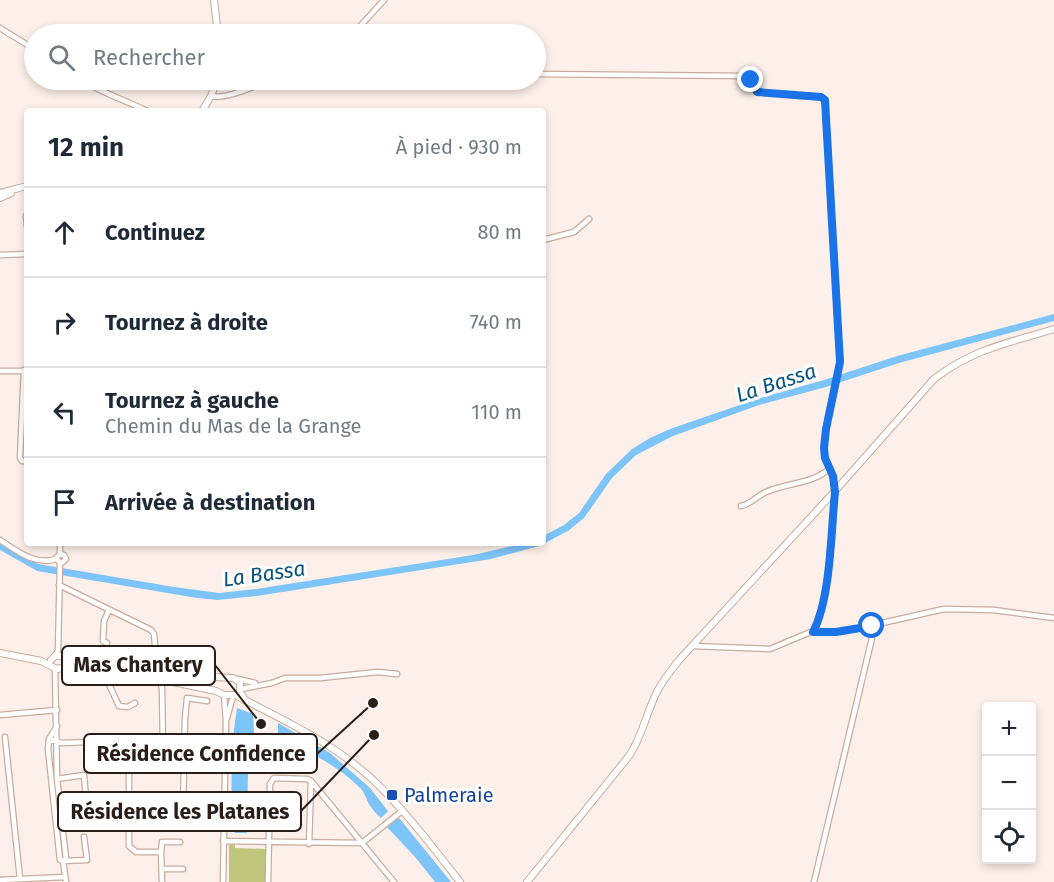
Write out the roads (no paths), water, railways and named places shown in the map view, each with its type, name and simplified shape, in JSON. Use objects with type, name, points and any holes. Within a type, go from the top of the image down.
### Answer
[{"type":"main road","points":[[214,0],[217,24]]},
{"type":"main road","points":[[204,108],[214,90]]},
{"type":"main road","points":[[0,193],[24,187]]},
{"type":"main road","points":[[0,198],[17,189]]},
{"type":"main road","points":[[527,882],[629,756],[666,677],[835,492],[934,379],[953,364],[979,351],[1054,329]]},
{"type":"main road","points":[[0,653],[151,679],[191,676],[238,679],[237,693]]},
{"type":"main road","points":[[190,686],[191,676]]},
{"type":"main road","points":[[159,679],[216,691],[224,695],[237,693]]},
{"type":"main road","points":[[216,691],[216,683],[222,679]]},
{"type":"main road","points":[[237,693],[246,701],[320,739],[371,778],[402,811],[460,882]]},
{"type":"street","points":[[362,24],[384,0]]},
{"type":"street","points":[[0,28],[24,43]]},
{"type":"street","points":[[546,74],[747,76],[757,92],[821,97],[825,100],[840,362],[824,448],[833,476],[835,492],[825,593],[818,623],[813,632]]},
{"type":"street","points":[[97,90],[141,108]]},
{"type":"street","points":[[212,96],[218,98],[242,90]]},
{"type":"street","points":[[546,239],[574,232],[589,219]]},
{"type":"street","points":[[0,255],[24,254]]},
{"type":"street","points":[[0,371],[24,370]]},
{"type":"street","points":[[24,388],[20,458],[24,461]]},
{"type":"street","points":[[741,506],[779,487],[815,479],[829,469]]},
{"type":"street","points":[[0,540],[41,562],[63,562],[66,559],[60,554]]},
{"type":"street","points":[[54,779],[58,742],[58,563],[60,546]]},
{"type":"street","points":[[59,585],[151,630],[154,634],[162,688],[163,750]]},
{"type":"street","points":[[693,646],[770,649],[813,632],[836,632],[872,626],[944,609],[994,610],[1054,618]]},
{"type":"street","points":[[108,643],[103,641],[104,621],[109,610]]},
{"type":"street","points":[[814,882],[853,722],[872,638],[872,626]]},
{"type":"street","points":[[106,672],[106,678],[119,706],[128,707],[135,703]]},
{"type":"street","points":[[238,679],[257,684],[272,683],[285,678],[320,678],[378,672],[397,674]]},
{"type":"street","points":[[226,721],[237,693],[257,684]]},
{"type":"street","points":[[223,882],[226,721],[224,695]]},
{"type":"street","points":[[207,701],[187,698],[184,813],[224,815]]},
{"type":"street","points":[[0,715],[57,710]]},
{"type":"street","points":[[0,880],[66,879],[63,861],[60,860],[54,779],[48,749],[49,739],[57,726]]},
{"type":"street","points":[[5,737],[20,879]]},
{"type":"street","points":[[49,739],[62,743],[89,742]]},
{"type":"street","points":[[161,854],[159,852],[136,852],[129,846],[129,758],[134,750],[225,747]]},
{"type":"street","points":[[0,762],[8,761]]},
{"type":"street","points":[[54,779],[84,775],[87,811]]},
{"type":"street","points":[[268,882],[270,780],[274,778],[311,781],[394,882]]},
{"type":"street","points":[[309,844],[311,781]]},
{"type":"street","points":[[223,842],[362,843],[402,811]]},
{"type":"street","points":[[63,861],[87,860],[84,837]]},
{"type":"street","points":[[162,882],[162,843],[180,842]]},
{"type":"street","points":[[162,869],[183,869]]},
{"type":"water","points":[[1054,314],[1054,321],[899,363],[826,387],[759,405],[673,436],[636,455],[612,478],[584,518],[568,531],[546,542],[546,534],[564,525],[579,513],[606,474],[632,449],[650,438],[757,399],[897,356]]},
{"type":"water","points":[[0,542],[38,564],[219,593],[473,555],[513,546],[539,546],[491,559],[257,596],[218,600],[37,571],[0,550]]},
{"type":"water","points":[[237,708],[253,714],[256,769],[248,769],[247,833],[235,833],[231,826],[232,744]]},
{"type":"water","points":[[278,723],[330,753],[370,788],[388,811],[381,818],[361,789],[341,772],[311,753],[278,740]]},
{"type":"water","points":[[399,818],[451,882],[435,882],[387,827]]},
{"type":"place","name":"Résidence Confidence","points":[[373,703]]},
{"type":"place","name":"Mas Chantery","points":[[261,724]]},
{"type":"place","name":"Résidence les Platanes","points":[[374,735]]},
{"type":"place","name":"Palmeraie","points":[[392,795]]},
{"type":"water label","name":"La Bassa","points":[[776,383]]},
{"type":"water label","name":"La Bassa","points":[[264,574]]}]
